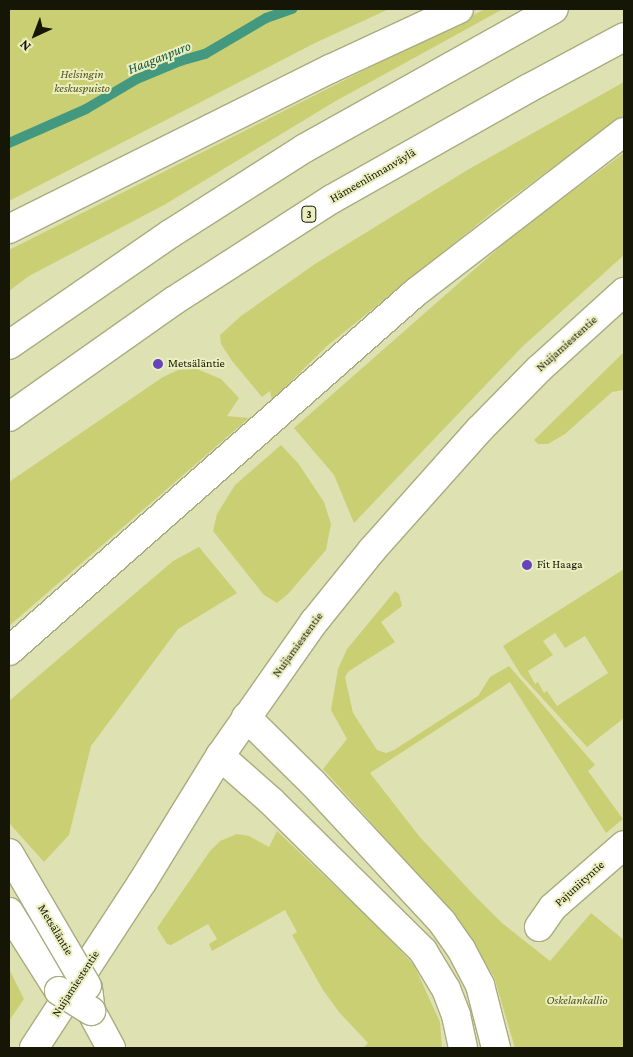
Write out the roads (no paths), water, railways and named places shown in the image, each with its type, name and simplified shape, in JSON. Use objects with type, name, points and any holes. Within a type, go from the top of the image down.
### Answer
[{"type":"main road","points":[[9,229],[330,69],[459,9]]},
{"type":"main road","points":[[9,345],[170,234],[305,148],[554,9]]},
{"type":"main road","name":"Hämeenlinnanväylä","points":[[9,417],[175,300],[332,199],[624,37]]},
{"type":"main road","points":[[9,651],[416,292],[624,132]]},
{"type":"main road","name":"Nuijamiestentie","points":[[34,1048],[143,881],[220,756],[314,622],[372,550],[479,430],[539,368],[624,292]]},
{"type":"main road","points":[[246,717],[313,783],[442,922],[462,949],[480,985],[496,1048]]},
{"type":"main road","points":[[220,756],[271,801],[422,951],[446,989],[456,1015],[463,1048]]},
{"type":"main road","name":"Pajuniityntie","points":[[539,926],[553,907],[624,845]]},
{"type":"main road","name":"Metsäläntie","points":[[9,853],[88,986],[91,1011],[112,1048]]},
{"type":"main road","name":"Metsäläntie","points":[[9,912],[59,991],[91,1011]]},
{"type":"waterway","name":"Haaganpuro","points":[[9,143],[86,109],[137,79],[180,61],[205,54],[266,18],[292,9]]},
{"type":"place","name":"Metsäläntie","points":[[158,364]]},
{"type":"place","name":"Fit Haaga","points":[[527,565]]},
{"type":"park label","name":"Helsingin keskuspuisto","points":[[82,82]]},
{"type":"park label","name":"Oskelankallio","points":[[577,1001]]}]
